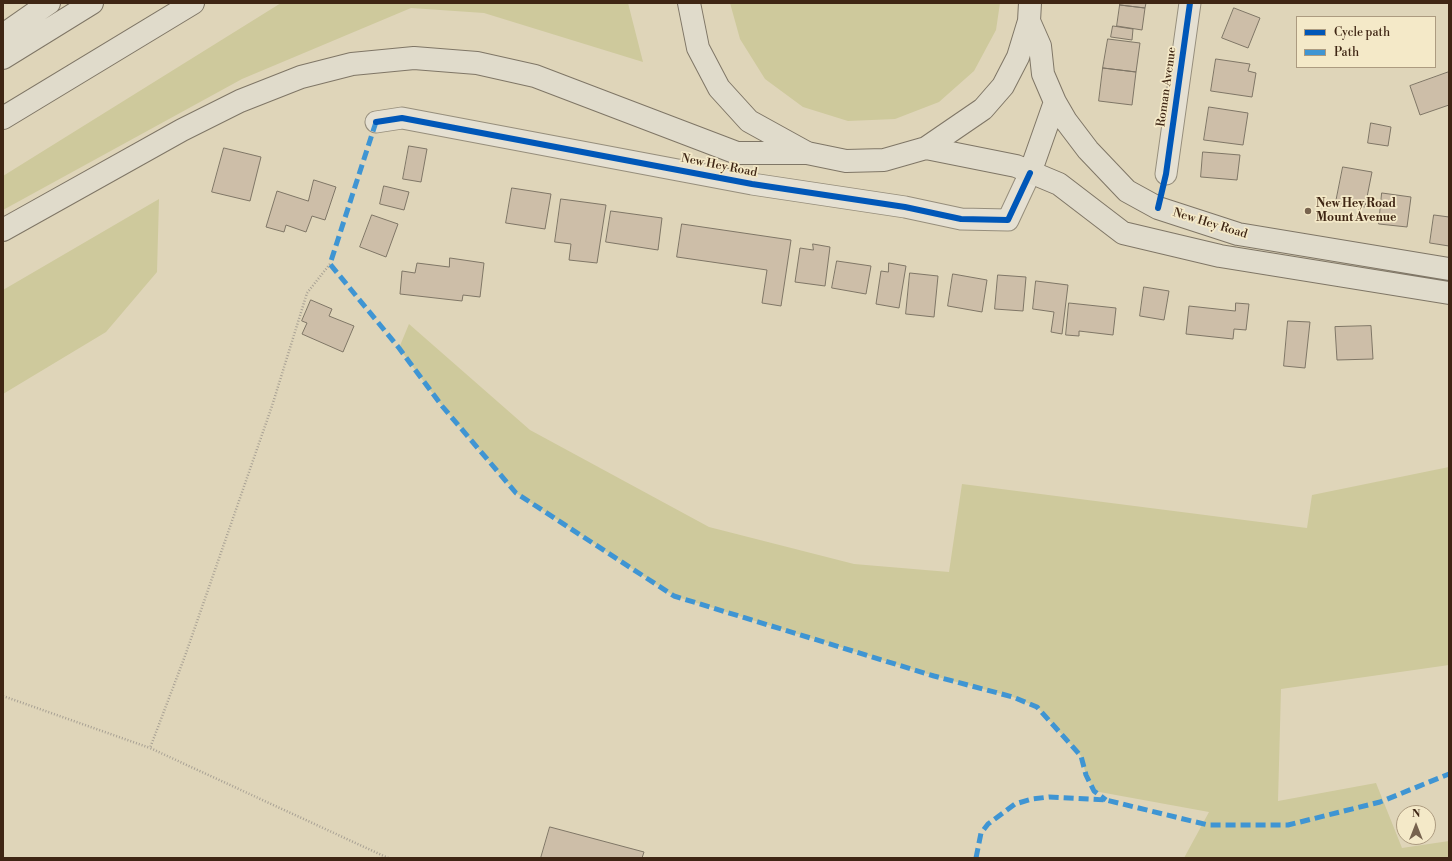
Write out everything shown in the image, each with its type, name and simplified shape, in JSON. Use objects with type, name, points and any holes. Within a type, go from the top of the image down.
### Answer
[{"type":"highway","points":[[3,36],[49,3]]},
{"type":"highway","points":[[3,58],[92,3]]},
{"type":"highway","points":[[3,118],[193,3]]},
{"type":"highway","points":[[688,3],[698,48],[719,88],[750,121],[807,153]]},
{"type":"highway","points":[[3,230],[182,130],[240,101],[301,77],[352,64],[414,58],[477,62],[535,76],[737,153],[807,153],[846,161],[884,160],[926,148],[983,109],[1003,86],[1018,57],[1029,12]]},
{"type":"highway","name":"New Hey Road","points":[[1029,12],[1040,46],[1043,74],[1055,102],[1066,121],[1088,150],[1127,191],[1158,208],[1238,234],[1449,269]]},
{"type":"highway","points":[[1030,173],[1055,102]]},
{"type":"highway","name":"New Hey Road","points":[[926,148],[1016,166],[1059,184],[1123,233],[1220,256],[1449,293]]},
{"type":"street","name":"Roman Avenue","points":[[1166,174],[1190,3]]},
{"type":"street","name":"New Hey Road","points":[[376,122],[402,118],[752,184],[905,207],[961,219],[1008,220],[1030,173]]},
{"type":"path","points":[[150,748],[185,656],[264,428],[307,293],[330,264]]},
{"type":"path","points":[[3,696],[150,748],[388,858]]},
{"type":"shaded area","points":[[281,3],[628,3],[643,62],[484,13],[411,8],[242,79],[3,210],[3,176]]},
{"type":"shaded area","points":[[730,3],[1000,3],[996,30],[974,71],[939,102],[895,119],[848,121],[803,107],[765,79],[740,39]]},
{"type":"shaded area","points":[[159,199],[157,272],[106,332],[3,394],[3,290]]},
{"type":"shaded area","points":[[409,324],[530,430],[709,527],[854,564],[949,572],[962,484],[1307,528],[1312,495],[1449,467],[1449,665],[1281,689],[1278,801],[1376,783],[1396,833],[1396,845],[1401,845],[1402,848],[1422,845],[1436,845],[1436,843],[1449,841],[1449,858],[1184,858],[1209,812],[1094,791],[1086,775],[1081,756],[1037,707],[1013,697],[934,676],[674,596],[516,493],[442,406],[399,348]]},
{"type":"building","points":[[1120,3],[1146,3],[1145,8],[1120,5]]},
{"type":"building","points":[[1120,5],[1145,8],[1142,30],[1117,26]]},
{"type":"building","points":[[1234,8],[1260,18],[1248,48],[1222,38]]},
{"type":"building","points":[[1113,26],[1133,29],[1132,40],[1111,37]]},
{"type":"building","points":[[1108,39],[1140,43],[1136,72],[1103,68]]},
{"type":"building","points":[[1216,59],[1250,64],[1248,71],[1256,73],[1252,97],[1211,91]]},
{"type":"building","points":[[1103,68],[1136,72],[1132,105],[1099,101]]},
{"type":"building","points":[[1449,72],[1449,105],[1420,115],[1410,86]]},
{"type":"building","points":[[1209,107],[1248,113],[1243,145],[1204,140]]},
{"type":"building","points":[[1371,123],[1391,127],[1388,146],[1368,143]]},
{"type":"building","points":[[409,146],[427,149],[421,182],[403,179]]},
{"type":"building","points":[[224,148],[261,157],[250,201],[212,192]]},
{"type":"building","points":[[1203,152],[1240,155],[1237,180],[1201,177]]},
{"type":"building","points":[[1343,167],[1372,172],[1365,207],[1336,202]]},
{"type":"building","points":[[314,180],[336,187],[325,220],[312,216],[306,232],[286,225],[284,232],[266,227],[277,191],[308,201]]},
{"type":"building","points":[[384,186],[409,192],[404,210],[380,204]]},
{"type":"building","points":[[512,188],[551,194],[545,229],[506,223]]},
{"type":"building","points":[[1382,193],[1411,197],[1407,227],[1379,224]]},
{"type":"building","points":[[561,199],[606,205],[597,263],[569,260],[571,244],[555,242]]},
{"type":"building","points":[[611,211],[662,218],[658,250],[606,242]]},
{"type":"building","points":[[372,215],[398,224],[386,257],[360,247]]},
{"type":"building","points":[[1434,215],[1449,217],[1449,246],[1430,243]]},
{"type":"building","points":[[682,224],[791,240],[781,306],[762,303],[767,270],[677,257]]},
{"type":"building","points":[[813,244],[830,247],[825,286],[795,282],[800,248],[813,250]]},
{"type":"building","points":[[450,258],[484,263],[480,297],[463,295],[462,301],[400,294],[402,271],[415,273],[417,263],[449,267]]},
{"type":"building","points":[[837,261],[871,266],[866,294],[832,288]]},
{"type":"building","points":[[889,263],[906,266],[899,308],[876,304],[881,271],[888,272]]},
{"type":"building","points":[[910,273],[938,276],[934,317],[906,314]]},
{"type":"building","points":[[953,274],[987,280],[982,312],[948,306]]},
{"type":"building","points":[[998,275],[1026,277],[1023,311],[995,309]]},
{"type":"building","points":[[1036,281],[1068,285],[1062,334],[1051,332],[1054,312],[1033,309]]},
{"type":"building","points":[[1144,287],[1169,291],[1164,320],[1140,316]]},
{"type":"building","points":[[311,300],[332,309],[329,316],[354,326],[343,352],[302,334],[307,323],[302,321]]},
{"type":"building","points":[[1069,303],[1116,308],[1113,335],[1079,331],[1079,336],[1066,335]]},
{"type":"building","points":[[1236,303],[1249,304],[1246,330],[1234,329],[1233,339],[1186,334],[1189,306],[1235,311]]},
{"type":"building","points":[[1288,321],[1310,322],[1305,368],[1284,366]]},
{"type":"building","points":[[1371,326],[1373,359],[1337,360],[1335,327]]},
{"type":"building","points":[[550,827],[644,852],[642,858],[541,858]]},
{"type":"marked path","points":[[376,122],[330,264],[399,348],[442,406],[516,493],[674,596],[934,676],[1013,697],[1037,707],[1081,756],[1086,775],[1094,791],[1106,800]]},
{"type":"marked path","points":[[976,858],[981,833],[988,824],[1015,804],[1032,799],[1049,797],[1106,800],[1208,825],[1288,825],[1380,802],[1449,774]]},
{"type":"cycle path","points":[[1158,208],[1166,174],[1190,3]]},
{"type":"cycle path","points":[[376,122],[402,118],[752,184],[905,207],[961,219],[1008,220],[1030,173]]},
{"type":"place","name":"New Hey Road Mount Avenue","points":[[1308,211]]}]
